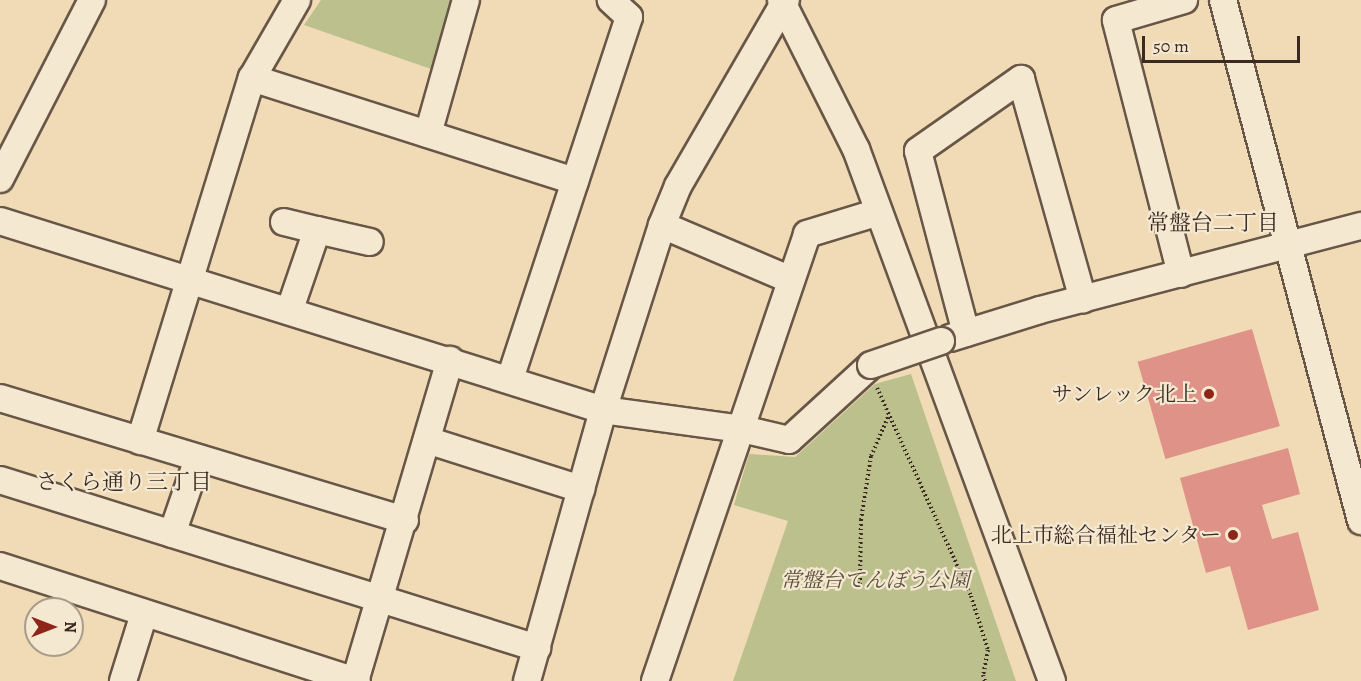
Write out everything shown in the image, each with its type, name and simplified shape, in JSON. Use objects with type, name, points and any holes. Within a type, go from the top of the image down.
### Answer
[{"type":"street","points":[[0,179],[92,0]]},
{"type":"street","points":[[140,441],[252,78],[297,0]]},
{"type":"street","points":[[428,134],[466,0]]},
{"type":"street","points":[[510,379],[629,16],[611,0]]},
{"type":"street","points":[[1181,273],[1116,20],[1184,0]]},
{"type":"street","points":[[1222,0],[1285,246],[1361,521]]},
{"type":"street","points":[[784,1],[856,149],[1052,681]]},
{"type":"street","points":[[527,681],[603,410],[662,225],[678,186],[784,1]]},
{"type":"street","points":[[252,78],[575,181]]},
{"type":"street","points":[[966,333],[918,151],[1020,79],[1083,299]]},
{"type":"street","points":[[655,681],[807,234],[879,212]]},
{"type":"street","points":[[0,221],[290,309],[603,410],[742,429],[789,440],[871,365],[966,333],[1083,299],[1361,226]]},
{"type":"street","points":[[284,222],[370,242]]},
{"type":"street","points":[[662,225],[791,280]]},
{"type":"street","points":[[290,309],[317,230]]},
{"type":"street","points":[[0,566],[356,681],[450,360]]},
{"type":"street","points":[[0,398],[405,520]]},
{"type":"street","points":[[428,440],[581,489]]},
{"type":"street","points":[[172,534],[198,459]]},
{"type":"street","points":[[0,480],[537,648]]},
{"type":"street","points":[[123,681],[144,614]]},
{"type":"path","points":[[871,365],[888,417],[909,453],[971,596],[988,650],[983,675],[985,681]]},
{"type":"path","points":[[860,584],[861,520],[871,456],[888,417]]},
{"type":"green space","points":[[321,0],[456,0],[434,70],[304,25]]},
{"type":"green space","name":"常盤台てんぼう公園","points":[[911,374],[1016,681],[733,681],[788,521],[734,505],[749,454],[795,457],[875,384]]},
{"type":"building","name":"サンレック北上","points":[[1252,329],[1280,426],[1165,459],[1138,362]]},
{"type":"building","name":"北上市総合福祉センター","points":[[1288,448],[1300,494],[1262,505],[1272,539],[1298,532],[1319,610],[1248,630],[1230,566],[1206,573],[1180,478]]},
{"type":"place","name":"サンレック北上","points":[[1209,394]]},
{"type":"place","name":"北上市総合福祉センター","points":[[1233,535]]},
{"type":"district","name":"常盤台二丁目","points":[[1213,224]]},
{"type":"district","name":"さくら通り三丁目","points":[[124,483]]}]
